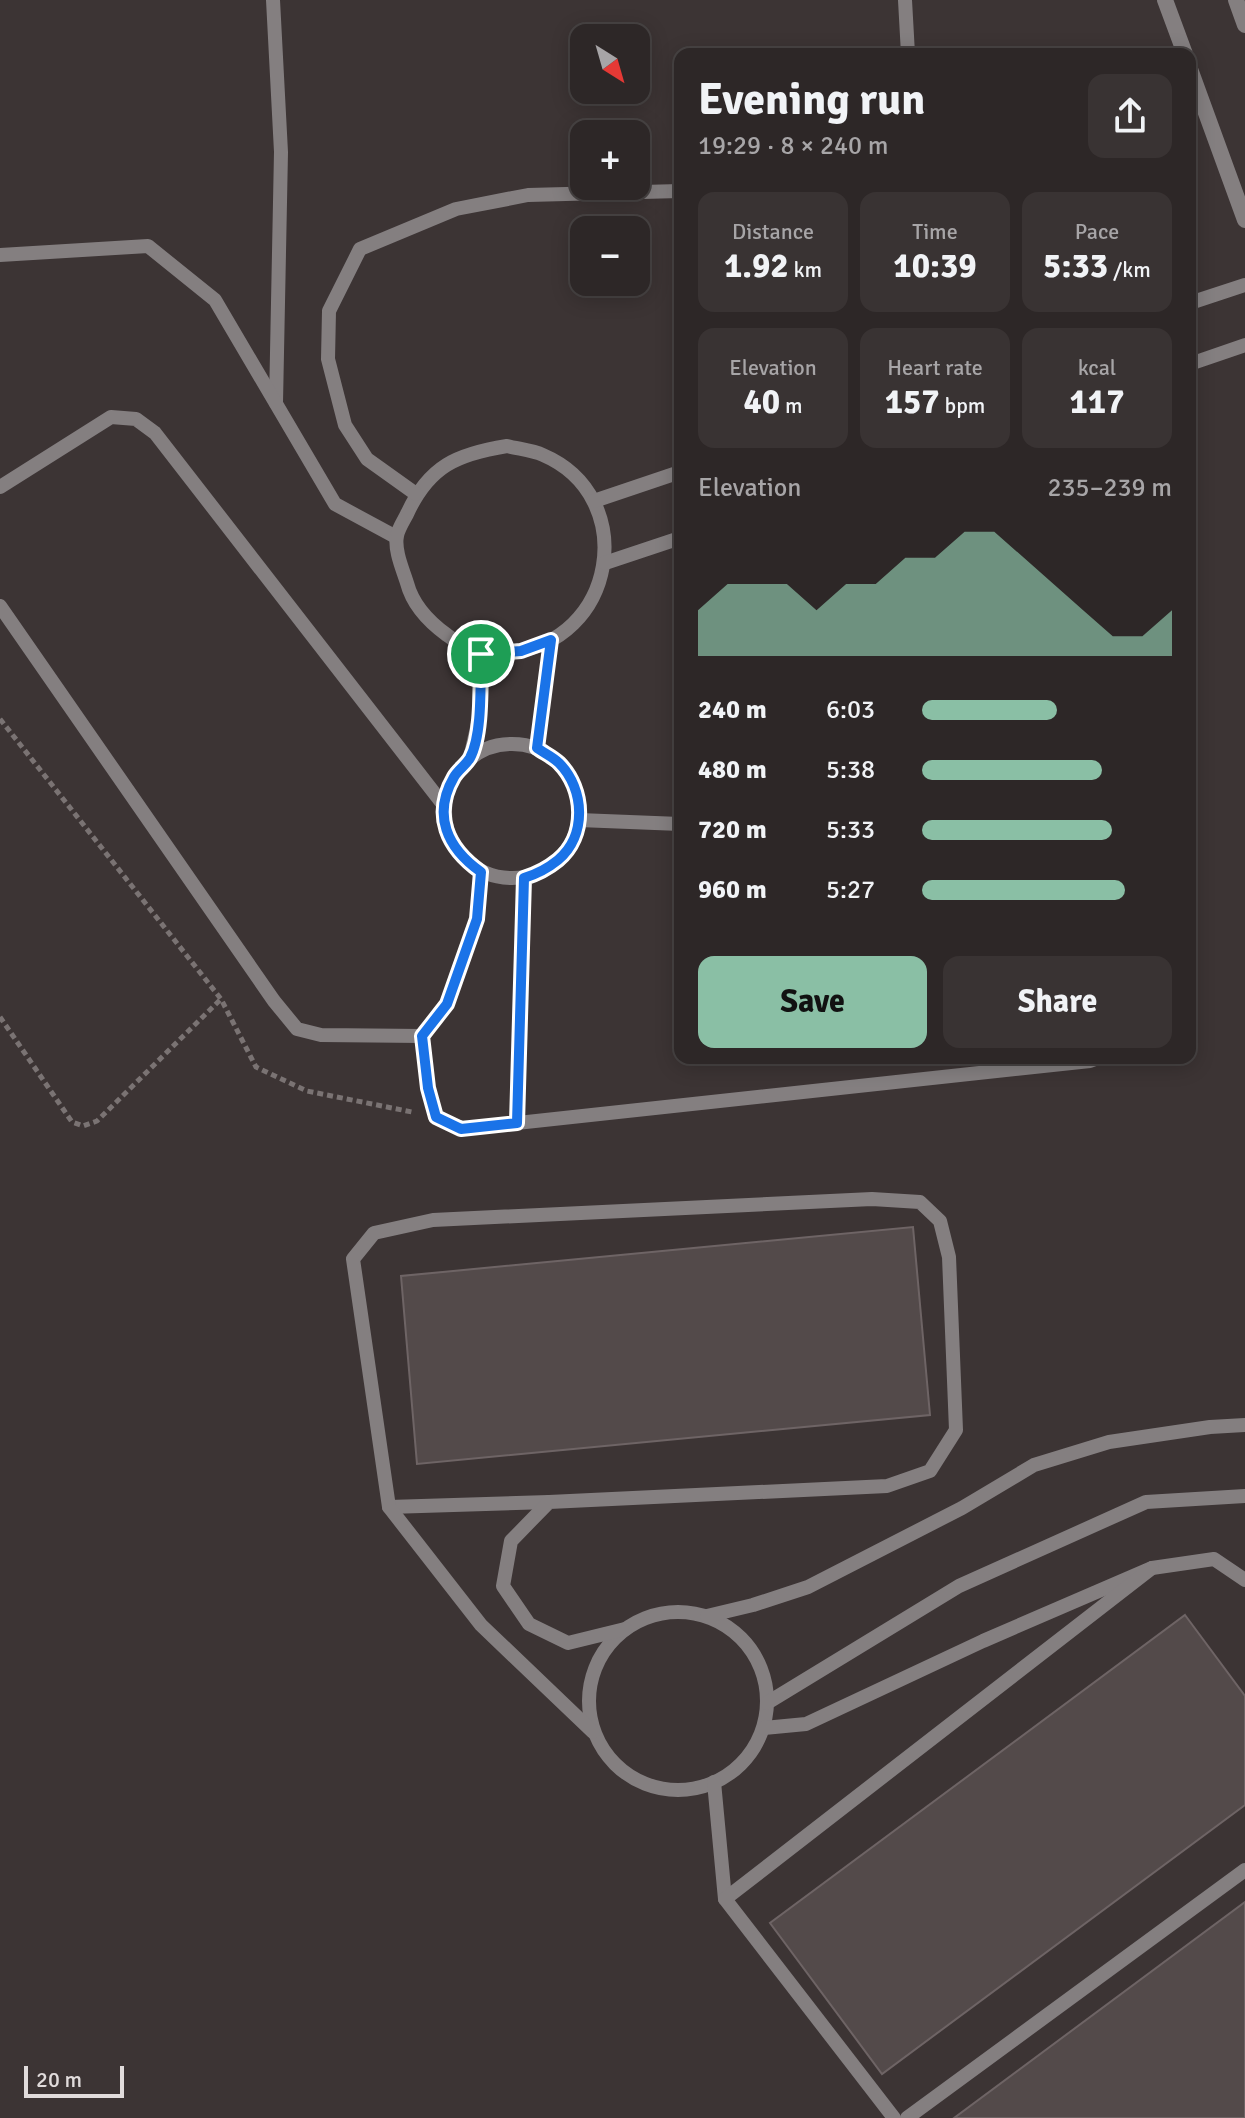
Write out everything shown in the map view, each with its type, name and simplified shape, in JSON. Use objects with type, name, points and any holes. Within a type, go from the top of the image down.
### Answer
[{"type":"street","points":[[1165,0],[1183,48]]},
{"type":"street","points":[[1236,0],[1245,25]]},
{"type":"street","points":[[1196,85],[1245,220]]},
{"type":"lane","points":[[273,0],[281,152],[276,403]]},
{"type":"lane","points":[[905,0],[908,48]]},
{"type":"lane","points":[[416,494],[367,459],[345,425],[328,359],[329,311],[360,249],[456,209],[528,195],[674,191]]},
{"type":"lane","points":[[0,255],[148,246],[215,300],[335,504],[396,537]]},
{"type":"lane","points":[[1196,301],[1245,285]]},
{"type":"lane","points":[[1196,362],[1245,345]]},
{"type":"lane","points":[[0,487],[111,417],[136,419],[155,433],[442,803],[450,841],[462,859],[481,872],[502,878],[524,878],[544,871],[561,858],[573,841],[579,820],[579,800],[572,779],[558,761],[537,748],[515,743],[492,747],[470,758],[455,774],[442,803]]},
{"type":"lane","points":[[507,446],[542,454],[572,473],[594,501],[604,531],[605,563],[596,594],[577,620],[551,640],[521,651],[481,654],[455,641],[428,621],[409,593],[396,537],[416,494],[440,468],[472,452],[507,446]]},
{"type":"lane","points":[[594,501],[674,474]]},
{"type":"lane","points":[[605,563],[674,540]]},
{"type":"lane","points":[[0,606],[274,1001],[297,1029],[321,1035],[422,1036]]},
{"type":"lane","points":[[537,748],[551,640]]},
{"type":"lane","points":[[470,758],[479,719],[481,654]]},
{"type":"lane","points":[[579,820],[674,824]]},
{"type":"lane","points":[[481,872],[477,919],[451,994],[422,1036],[428,1088],[436,1117],[461,1129],[1065,1064]]},
{"type":"lane","points":[[517,1123],[524,878]]},
{"type":"lane","points":[[389,1507],[887,1486],[930,1471],[956,1430],[949,1257],[940,1221],[920,1202],[872,1199],[433,1220],[374,1233],[353,1259],[389,1507],[481,1625],[593,1732]]},
{"type":"lane","points":[[707,1616],[808,1587],[962,1508],[1034,1465],[1109,1442],[1245,1425]]},
{"type":"lane","points":[[767,1703],[959,1586],[1146,1502],[1245,1496]]},
{"type":"lane","points":[[549,1502],[511,1541],[503,1586],[529,1624],[568,1643],[625,1629]]},
{"type":"lane","points":[[764,1728],[806,1724],[983,1641],[1152,1568],[1214,1559],[1245,1580]]},
{"type":"lane","points":[[725,1899],[1152,1568]]},
{"type":"lane","points":[[686,1611],[727,1625],[743,1638],[756,1656],[765,1679],[767,1703],[764,1728],[752,1750],[736,1769],[714,1782],[691,1790],[666,1790],[642,1784],[621,1770],[604,1753],[593,1732],[588,1710],[589,1686],[596,1664],[609,1643],[625,1629],[644,1618],[664,1612],[686,1611]]},
{"type":"lane","points":[[714,1782],[725,1899],[894,2118]]},
{"type":"lane","points":[[907,2118],[1245,1870]]},
{"type":"path","points":[[0,719],[221,999],[256,1067],[307,1091],[436,1117]]},
{"type":"path","points":[[0,1017],[72,1122],[83,1126],[97,1121],[221,999]]},
{"type":"building","points":[[913,1227],[930,1415],[417,1464],[401,1276]]},
{"type":"building","points":[[1185,1615],[1245,1696],[1245,1805],[882,2074],[770,1923]]},
{"type":"building","points":[[1245,1902],[1245,2118],[954,2118]]},
{"type":"route","points":[[551,640],[537,748],[558,761],[572,779],[579,800],[579,820],[573,841],[561,858],[544,871],[524,878],[517,1123],[461,1129],[436,1117],[428,1088],[422,1036],[447,1004],[477,919],[481,872],[462,859],[450,841],[442,803],[455,774],[470,758],[479,719],[481,654],[521,651],[551,640]]}]
